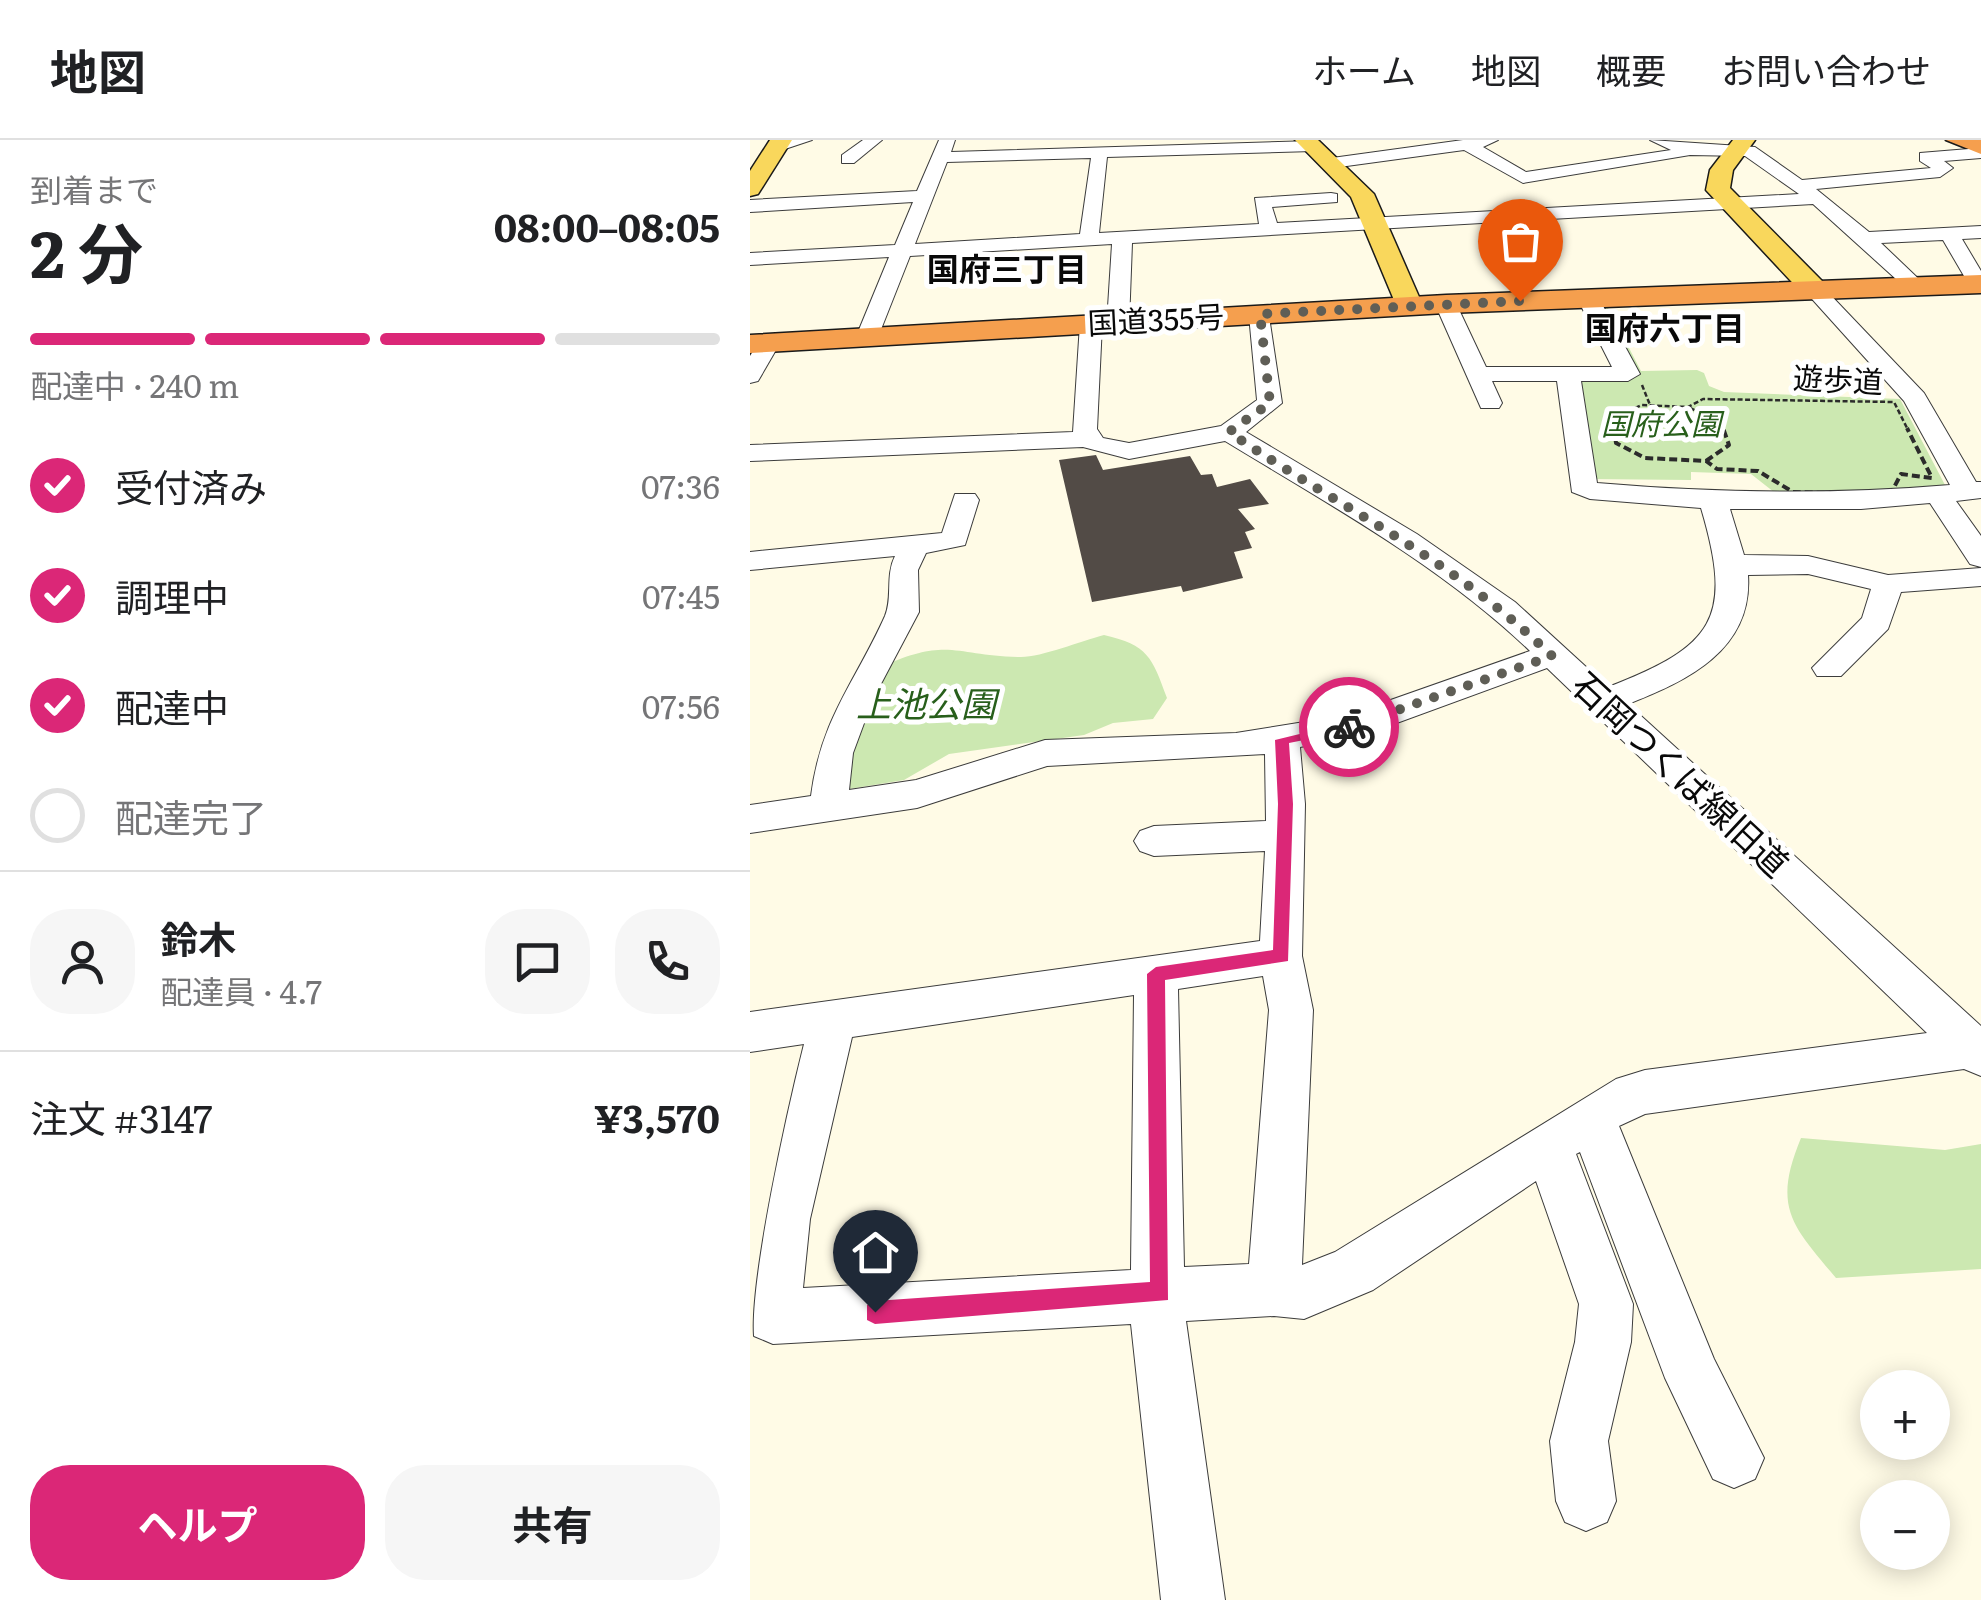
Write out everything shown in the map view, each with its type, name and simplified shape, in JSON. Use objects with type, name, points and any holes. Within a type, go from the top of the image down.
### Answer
[{"type":"highway","points":[[1958,140],[1981,150]]},
{"type":"highway","name":"国道355号","points":[[759,344],[1446,304],[1814,288],[1978,287]]},
{"type":"main road","points":[[750,189],[779,144]]},
{"type":"main road","points":[[1741,144],[1716,182],[1729,204],[1814,288]]},
{"type":"main road","points":[[1317,149],[1362,194],[1408,306]]},
{"type":"street","points":[[779,144],[804,140]]},
{"type":"street","points":[[848,159],[874,140]]},
{"type":"street","points":[[1367,140],[1387,156]]},
{"type":"street","points":[[866,337],[942,149],[1022,147],[1100,152],[1271,144],[1387,156],[1496,140]]},
{"type":"street","points":[[1658,140],[1689,150]]},
{"type":"street","points":[[1468,144],[1523,178],[1741,144],[1820,198],[1868,238],[1914,285]]},
{"type":"street","points":[[1801,185],[1940,172],[1944,168],[1926,157],[1981,150]]},
{"type":"street","points":[[1089,240],[1100,152]]},
{"type":"street","points":[[750,206],[922,196]]},
{"type":"street","points":[[1270,230],[1261,202],[1332,198]]},
{"type":"street","points":[[750,259],[1820,198]]},
{"type":"street","points":[[1868,238],[1981,232]]},
{"type":"street","points":[[1948,234],[1978,287]]},
{"type":"street","points":[[1088,439],[1084,430],[1122,238]]},
{"type":"street","points":[[1814,288],[1916,398],[1963,492],[1981,558]]},
{"type":"street","points":[[1475,374],[1628,374],[1588,298]]},
{"type":"street","points":[[1446,304],[1490,404]]},
{"type":"street","points":[[750,453],[1088,439],[1110,450],[1129,451],[1229,432],[1270,403],[1260,314]]},
{"type":"street","points":[[750,376],[759,344]]},
{"type":"street","points":[[1568,375],[1583,488],[1713,501],[1963,492]]},
{"type":"street","name":"石岡つくば線旧道","points":[[1229,432],[1453,571],[1504,609],[1977,1051]]},
{"type":"street","points":[[750,561],[956,539],[964,500]]},
{"type":"street","points":[[1601,702],[1683,669],[1712,645],[1727,620],[1731,600],[1729,560],[1713,501]]},
{"type":"street","points":[[828,806],[836,753],[856,699],[903,612],[903,570],[915,545]]},
{"type":"street","points":[[1729,560],[1749,566],[1808,564],[1888,584],[1981,576]]},
{"type":"street","points":[[1829,668],[1877,622],[1888,584]]},
{"type":"street","points":[[750,819],[917,794],[1045,753],[1236,746],[1282,740],[1381,718],[1552,656]]},
{"type":"street","points":[[1274,1290],[1291,1027],[1282,956],[1282,740]]},
{"type":"street","points":[[1154,841],[1285,835]]},
{"type":"street","points":[[750,1032],[1282,956]]},
{"type":"street","points":[[1156,974],[1161,1292],[1158,1318],[1193,1600]]},
{"type":"street","points":[[833,1020],[784,1218],[774,1317],[976,1308],[1161,1292],[1304,1292],[1354,1270],[1616,1101],[1644,1092],[1977,1051]]},
{"type":"street","points":[[1570,1131],[1734,1458]]},
{"type":"street","points":[[1570,1131],[1606,1304],[1604,1342],[1579,1442],[1586,1501]]},
{"type":"path","name":"遊歩道","points":[[1703,399],[1894,402],[1932,478],[1902,474],[1890,495],[1793,492],[1758,471],[1716,469],[1706,460],[1646,458],[1616,443],[1612,418],[1642,404],[1688,407],[1703,399]]},
{"type":"path","points":[[1688,407],[1722,423],[1729,445],[1706,460]]},
{"type":"green space","name":"国府公園","points":[[1606,304],[1641,371],[1697,370],[1704,373],[1709,386],[1724,392],[1900,399],[1945,485],[1939,493],[1779,496],[1751,474],[1691,472],[1691,480],[1586,479],[1576,377],[1633,378],[1597,305]]},
{"type":"green space","name":"上池公園","points":[[1104,635],[1130,643],[1152,663],[1167,698],[1153,719],[1113,723],[1084,735],[949,754],[904,780],[843,790],[850,742],[884,666],[939,650],[1030,656]]},
{"type":"green space","points":[[1801,1138],[1945,1150],[1981,1144],[1981,1269],[1836,1278],[1808,1244],[1791,1214],[1788,1182]]},
{"type":"building","points":[[1096,455],[1103,470],[1190,456],[1201,475],[1212,474],[1217,487],[1250,479],[1269,504],[1238,509],[1255,529],[1245,532],[1252,548],[1234,552],[1243,578],[1183,592],[1181,586],[1092,602],[1059,460]]},
{"type":"way so far","points":[[1349,727],[1552,656],[1504,609],[1453,571],[1229,432],[1270,403],[1260,314],[1520,301]]},
{"type":"district","name":"国府三丁目","points":[[1007,270]]},
{"type":"district","name":"国府六丁目","points":[[1665,329]]},
{"type":"route","points":[[875,1312],[976,1308],[1161,1292],[1156,974],[1282,956],[1286,804],[1282,740],[1349,727]]}]
